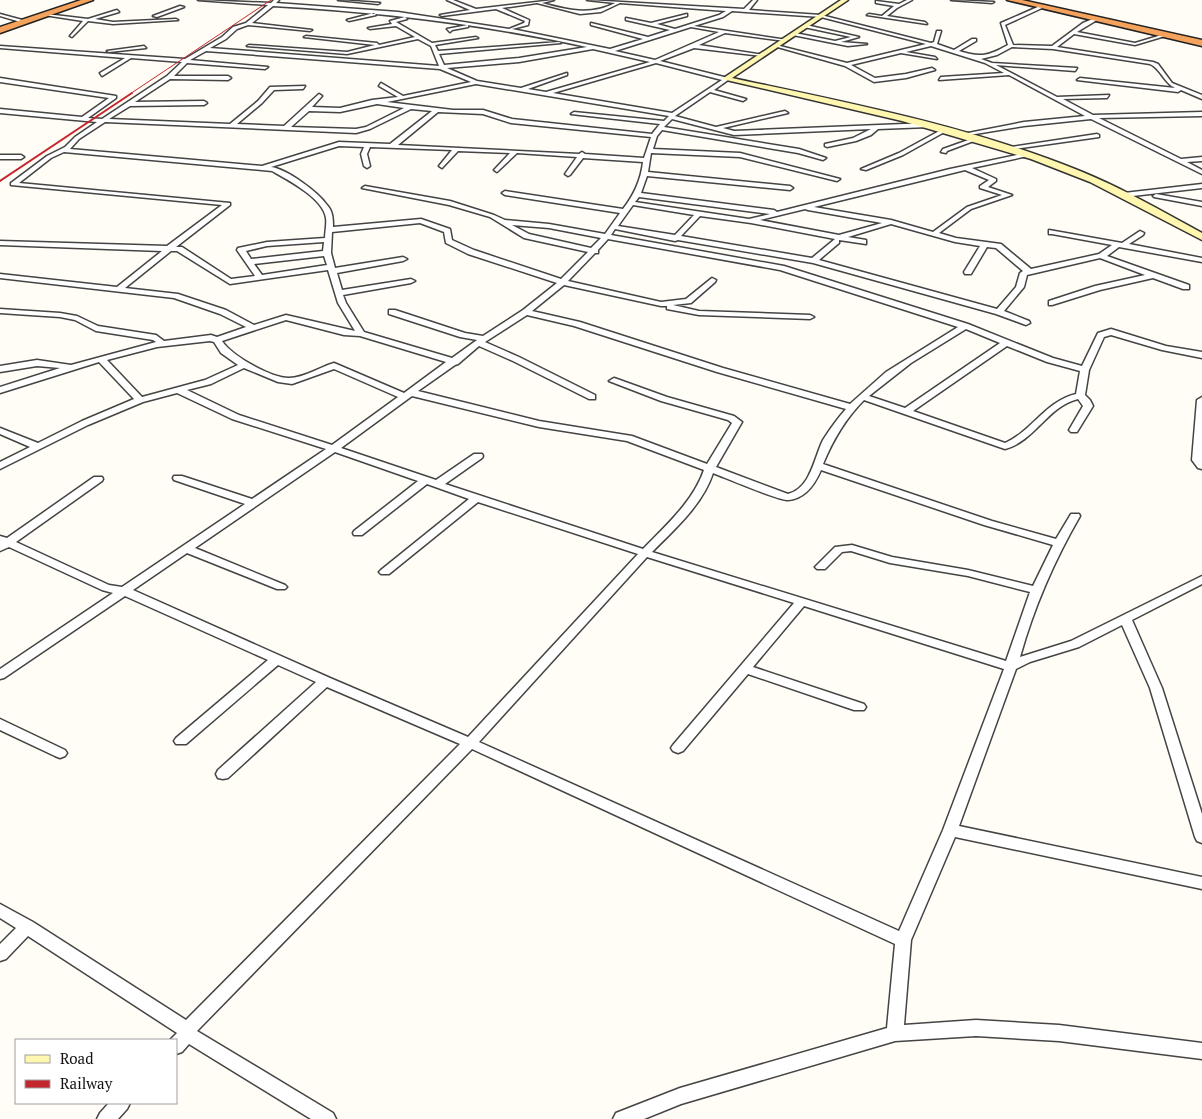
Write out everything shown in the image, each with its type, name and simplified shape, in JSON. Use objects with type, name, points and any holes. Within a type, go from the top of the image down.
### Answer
[{"type":"highway","points":[[1,29],[88,0]]},
{"type":"highway","points":[[1011,0],[1038,3],[1202,37]]},
{"type":"highway","points":[[1038,3],[1095,19],[1202,43]]},
{"type":"main road","points":[[726,79],[842,0]]},
{"type":"main road","points":[[726,79],[929,125],[1007,148],[1075,173],[1124,195],[1202,237]]},
{"type":"street","points":[[200,0],[420,16],[475,24],[612,50],[726,79]]},
{"type":"street","points":[[120,288],[228,204],[14,184],[48,157],[64,150],[102,120],[169,76],[185,62],[235,28],[248,24],[277,0]]},
{"type":"street","points":[[340,0],[378,4]]},
{"type":"street","points":[[450,0],[476,10]]},
{"type":"street","points":[[428,17],[552,0]]},
{"type":"street","points":[[589,0],[668,2],[821,16],[956,51],[988,62],[1202,172]]},
{"type":"street","points":[[746,10],[755,0]]},
{"type":"street","points":[[880,0],[878,2],[899,5]]},
{"type":"street","points":[[882,17],[910,0]]},
{"type":"street","points":[[954,0],[994,1]]},
{"type":"street","points":[[985,6],[994,1]]},
{"type":"street","points":[[535,2],[579,16],[606,11],[620,2]]},
{"type":"street","points":[[1011,46],[1003,24],[1038,3]]},
{"type":"street","points":[[136,21],[182,7]]},
{"type":"street","points":[[496,8],[527,20],[526,24],[508,29]]},
{"type":"street","points":[[612,50],[721,16],[732,9]]},
{"type":"street","points":[[72,36],[88,20],[117,11]]},
{"type":"street","points":[[349,20],[378,13]]},
{"type":"street","points":[[0,15],[24,22]]},
{"type":"street","points":[[46,15],[113,22],[176,20]]},
{"type":"street","points":[[869,15],[925,23]]},
{"type":"street","points":[[420,16],[392,22],[432,44],[442,68],[476,82],[667,120],[824,158]]},
{"type":"street","points":[[648,25],[685,16]]},
{"type":"street","points":[[1053,48],[1075,33],[1084,23],[1095,19]]},
{"type":"street","points":[[628,20],[676,30]]},
{"type":"street","points":[[248,24],[310,30]]},
{"type":"street","points":[[450,31],[475,24]]},
{"type":"street","points":[[593,24],[648,39]]},
{"type":"street","points":[[370,28],[396,25]]},
{"type":"street","points":[[690,26],[785,40]]},
{"type":"street","points":[[806,26],[858,37],[836,42]]},
{"type":"street","points":[[544,94],[655,61],[694,46],[724,31]]},
{"type":"street","points":[[847,65],[938,42],[939,32]]},
{"type":"street","points":[[1075,33],[1138,44],[1163,35]]},
{"type":"street","points":[[794,34],[848,45],[865,44]]},
{"type":"street","points":[[306,37],[381,45]]},
{"type":"street","points":[[208,48],[271,47],[347,53],[420,37]]},
{"type":"street","points":[[432,44],[476,38]]},
{"type":"street","points":[[956,51],[974,40]]},
{"type":"street","points":[[436,53],[568,41]]},
{"type":"street","points":[[1111,46],[1119,42]]},
{"type":"street","points":[[694,46],[762,55]]},
{"type":"street","points":[[776,46],[847,65],[874,80],[932,70]]},
{"type":"street","points":[[977,58],[995,54],[1011,46],[1053,48],[1151,62],[1156,65],[1170,84],[1180,90]]},
{"type":"street","points":[[0,47],[185,62],[266,66]]},
{"type":"street","points":[[95,54],[144,47]]},
{"type":"street","points":[[208,48],[442,68],[519,60],[597,47]]},
{"type":"street","points":[[1094,54],[1103,50]]},
{"type":"street","points":[[898,52],[935,58]]},
{"type":"street","points":[[102,74],[130,57]]},
{"type":"street","points":[[988,62],[1075,69]]},
{"type":"street","points":[[522,90],[565,74]]},
{"type":"street","points":[[941,80],[1010,74]]},
{"type":"street","points":[[169,76],[228,78]]},
{"type":"street","points":[[0,675],[333,449],[455,362],[481,341],[526,312],[564,281],[595,250],[637,195],[645,174],[654,136],[667,120],[726,79]]},
{"type":"street","points":[[0,80],[114,97],[83,119]]},
{"type":"street","points":[[1080,80],[1180,90],[1202,97]]},
{"type":"street","points":[[308,109],[336,110],[476,82]]},
{"type":"street","points":[[381,85],[401,96]]},
{"type":"street","points":[[231,126],[260,102],[272,88],[303,87]]},
{"type":"street","points":[[708,90],[743,99]]},
{"type":"street","points":[[284,129],[308,109],[319,96]]},
{"type":"street","points":[[1058,98],[1107,96]]},
{"type":"street","points":[[372,102],[437,110],[483,112],[511,122],[541,123],[654,136]]},
{"type":"street","points":[[126,104],[204,103]]},
{"type":"street","points":[[0,113],[7,112],[83,119],[337,131],[368,128],[410,107]]},
{"type":"street","points":[[392,146],[437,110]]},
{"type":"street","points":[[715,128],[786,113]]},
{"type":"street","points":[[574,114],[667,120],[734,133],[875,129],[929,125]]},
{"type":"street","points":[[965,136],[1010,126],[1092,116],[1202,114]]},
{"type":"street","points":[[827,145],[854,140],[869,134],[875,129]]},
{"type":"street","points":[[864,169],[901,154],[946,130]]},
{"type":"street","points":[[337,131],[341,136],[332,139],[339,144]]},
{"type":"street","points":[[1007,148],[1097,136]]},
{"type":"street","points":[[944,152],[976,139]]},
{"type":"street","points":[[264,167],[339,144],[582,154],[740,155],[837,179]]},
{"type":"street","points":[[367,146],[364,154],[367,166]]},
{"type":"street","points":[[442,166],[457,148]]},
{"type":"street","points":[[64,150],[264,167],[274,170],[300,184],[325,206],[330,218],[326,240],[326,254],[333,269],[342,303],[361,334]]},
{"type":"street","points":[[497,170],[515,151]]},
{"type":"street","points":[[568,174],[582,154]]},
{"type":"street","points":[[749,221],[1026,155]]},
{"type":"street","points":[[0,157],[21,157]]},
{"type":"street","points":[[1180,161],[1202,159]]},
{"type":"street","points":[[934,234],[969,208],[1009,195],[982,187],[994,180],[966,168]]},
{"type":"street","points":[[645,174],[790,188]]},
{"type":"street","points":[[1124,195],[1202,186]]},
{"type":"street","points":[[365,188],[450,203],[482,212],[506,222],[535,239],[595,250]]},
{"type":"street","points":[[504,193],[623,211]]},
{"type":"street","points":[[1144,194],[1202,204]]},
{"type":"street","points":[[637,195],[781,213]]},
{"type":"street","points":[[630,203],[749,221],[838,239],[863,242]]},
{"type":"street","points":[[804,207],[891,222],[934,234],[1001,247],[1028,271]]},
{"type":"street","points":[[667,246],[699,213]]},
{"type":"street","points":[[329,230],[426,222],[442,227],[447,231],[449,241],[471,252],[546,278],[689,312],[810,317]]},
{"type":"street","points":[[506,222],[549,226],[780,268],[965,326],[1050,360],[1085,370]]},
{"type":"street","points":[[814,261],[838,239],[891,222]]},
{"type":"street","points":[[613,227],[678,236],[814,261],[999,312],[1026,323]]},
{"type":"street","points":[[1052,232],[1202,260]]},
{"type":"street","points":[[999,312],[1020,287],[1022,276],[1028,271],[1101,256],[1140,234]]},
{"type":"street","points":[[259,276],[241,252],[245,248],[326,240]]},
{"type":"street","points":[[0,243],[170,248],[182,250],[228,282],[259,276],[333,269],[403,259]]},
{"type":"street","points":[[968,272],[984,245]]},
{"type":"street","points":[[249,262],[326,254]]},
{"type":"street","points":[[1101,256],[1186,287]]},
{"type":"street","points":[[1052,303],[1098,288],[1155,275]]},
{"type":"street","points":[[0,276],[120,288],[175,296],[223,312],[252,327]]},
{"type":"street","points":[[661,304],[688,301],[712,280]]},
{"type":"street","points":[[339,293],[411,281]]},
{"type":"street","points":[[688,301],[691,308],[689,312]]},
{"type":"street","points":[[0,311],[72,317],[96,328],[156,338],[163,344]]},
{"type":"street","points":[[392,312],[481,341],[554,376],[592,397]]},
{"type":"street","points":[[526,312],[577,324],[720,370],[852,406]]},
{"type":"street","points":[[0,390],[101,359],[163,344],[205,338],[217,340],[252,327],[291,317],[335,330],[361,334],[455,362]]},
{"type":"street","points":[[217,340],[224,351],[244,365],[287,381],[334,366],[409,395],[539,424],[629,438],[787,497],[799,495],[803,491],[818,466],[828,440],[852,406],[909,358],[965,326]]},
{"type":"street","points":[[1080,396],[1085,370],[1101,335],[1105,332],[1119,334],[1165,348],[1202,355]]},
{"type":"street","points":[[906,412],[1005,342]]},
{"type":"street","points":[[101,359],[140,400]]},
{"type":"street","points":[[0,369],[37,363],[71,368]]},
{"type":"street","points":[[0,466],[85,423],[140,400],[208,382],[244,365]]},
{"type":"street","points":[[184,1037],[470,743],[685,512],[705,483],[710,468],[737,422],[614,381]]},
{"type":"street","points":[[179,390],[227,414],[475,499],[1011,667],[1026,659],[1075,644],[1202,579]]},
{"type":"street","points":[[863,397],[1006,446],[1014,443],[1040,419],[1070,398],[1080,396]]},
{"type":"street","points":[[1074,430],[1088,406],[1087,402],[1080,396]]},
{"type":"street","points":[[1202,400],[1198,460],[1202,466]]},
{"type":"street","points":[[0,431],[39,447]]},
{"type":"street","points":[[358,533],[430,483],[478,456]]},
{"type":"street","points":[[818,466],[988,523],[1058,543]]},
{"type":"street","points":[[178,478],[253,503]]},
{"type":"street","points":[[3,544],[98,479]]},
{"type":"street","points":[[385,572],[475,499]]},
{"type":"street","points":[[895,1033],[903,940],[950,830],[1011,667],[1021,629],[1058,543],[1075,516]]},
{"type":"street","points":[[3,544],[106,588],[124,591],[276,660],[470,743],[903,940]]},
{"type":"street","points":[[821,567],[838,549],[852,548],[890,560],[968,573],[1037,590]]},
{"type":"street","points":[[187,549],[281,586]]},
{"type":"street","points":[[678,748],[802,602]]},
{"type":"street","points":[[1125,618],[1156,688],[1202,837]]},
{"type":"street","points":[[181,741],[276,660]]},
{"type":"street","points":[[744,668],[859,707]]},
{"type":"street","points":[[223,774],[325,681]]},
{"type":"street","points":[[0,724],[60,753]]},
{"type":"street","points":[[950,830],[1099,863],[1202,883]]},
{"type":"street","points":[[0,910],[184,1037],[327,1119]]},
{"type":"street","points":[[0,954],[27,927]]},
{"type":"street","points":[[622,1119],[680,1096],[895,1033],[976,1028],[1058,1033],[1202,1051]]},
{"type":"street","points":[[106,1119],[120,1104]]},
{"type":"railway","points":[[130,94],[271,0]]},
{"type":"railway","points":[[0,181],[132,93]]}]
